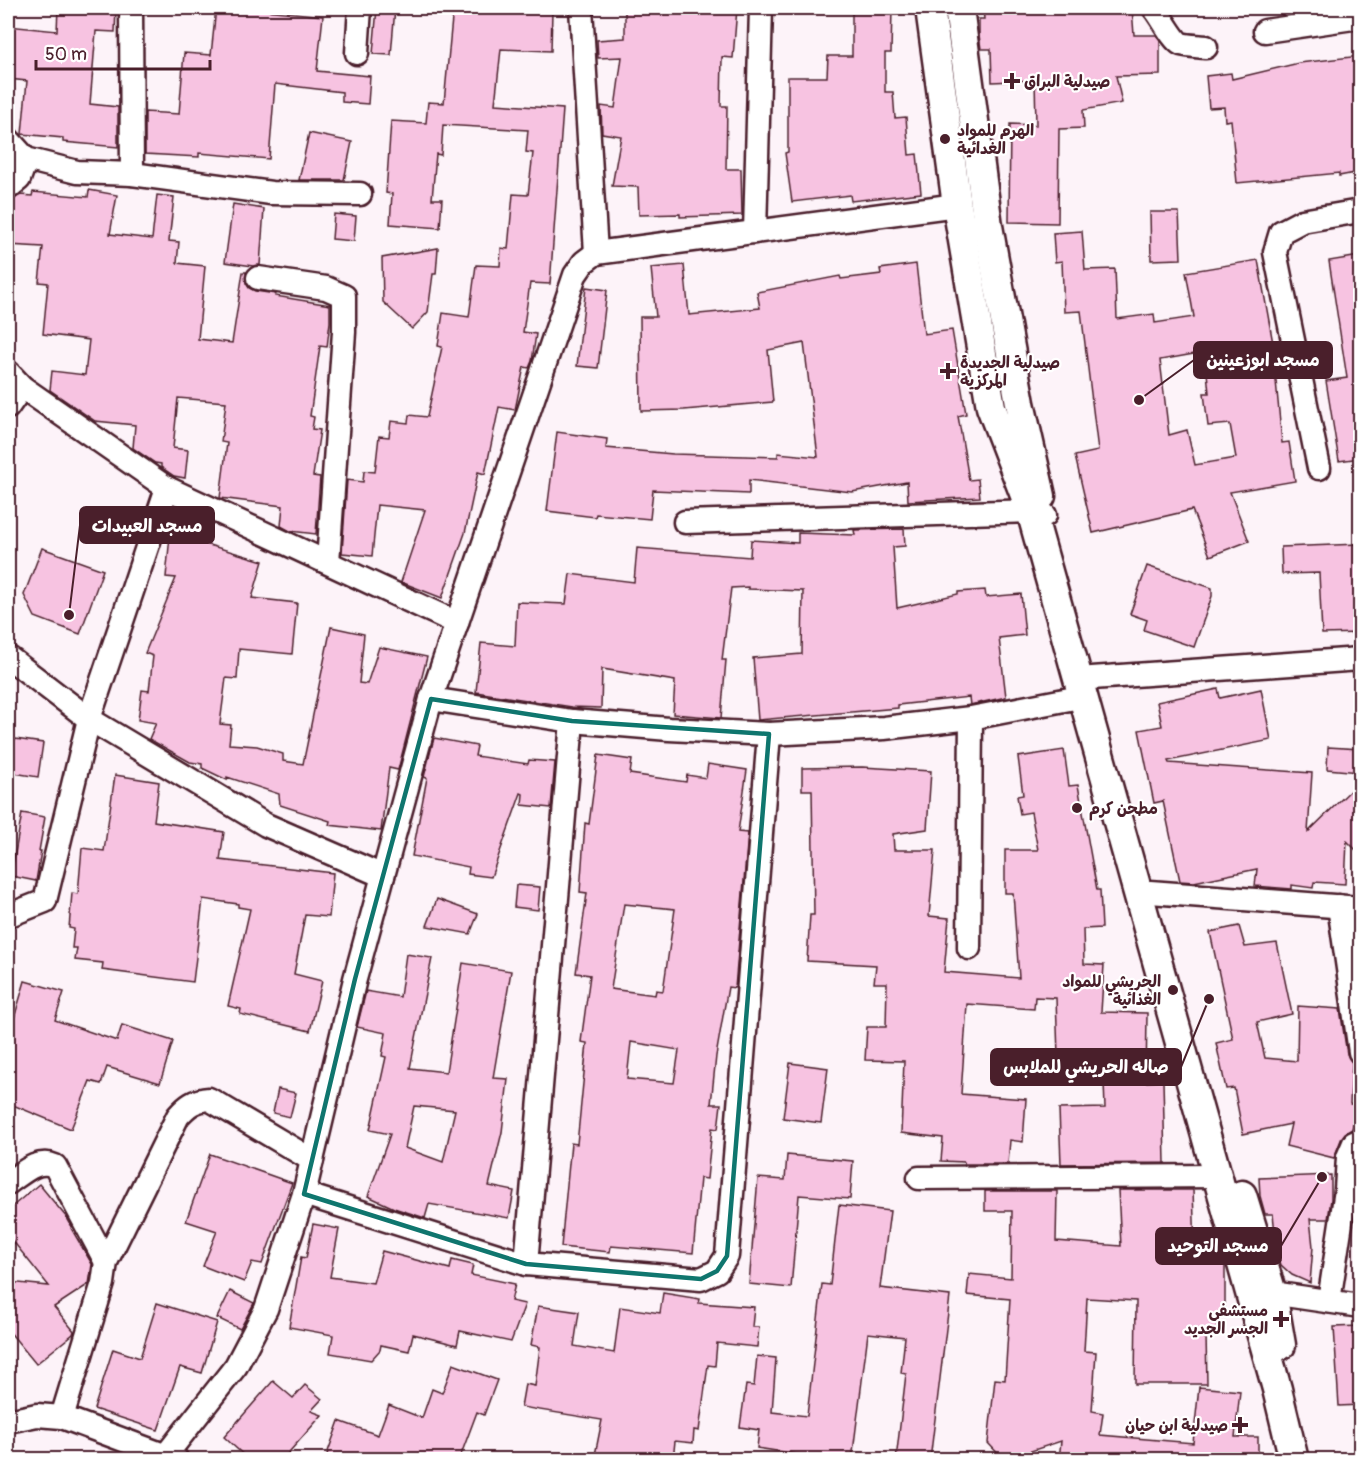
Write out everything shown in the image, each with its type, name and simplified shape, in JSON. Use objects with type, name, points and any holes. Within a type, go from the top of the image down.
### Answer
[{"type":"main road","points":[[930,8],[957,205],[991,407],[1038,513]]},
{"type":"main road","points":[[959,8],[988,226],[1038,513],[1088,687],[1272,1293],[1305,1460]]},
{"type":"main road","points":[[1088,687],[1217,1176],[1277,1389],[1294,1460]]},
{"type":"street","points":[[132,8],[132,174]]},
{"type":"street","points":[[357,53],[360,8]]},
{"type":"street","points":[[581,8],[596,253]]},
{"type":"street","points":[[755,232],[761,8]]},
{"type":"street","points":[[1154,8],[1174,39],[1181,44],[1206,46]]},
{"type":"street","points":[[1265,31],[1357,14]]},
{"type":"street","points":[[8,139],[26,159],[77,172],[132,174],[271,193],[360,194]]},
{"type":"street","points":[[8,188],[19,179],[26,159]]},
{"type":"street","points":[[8,1421],[37,1415],[62,1417],[172,1457],[236,1366],[266,1309],[304,1194],[355,979],[431,699],[575,275],[584,262],[596,253],[957,205]]},
{"type":"street","points":[[1319,468],[1275,252],[1281,232],[1302,221],[1360,211]]},
{"type":"street","points":[[258,278],[326,288],[344,296],[344,332],[328,562]]},
{"type":"street","points":[[8,407],[15,379],[167,488],[457,623]]},
{"type":"street","points":[[8,914],[45,900],[89,719],[167,488]]},
{"type":"street","points":[[685,522],[1038,513]]},
{"type":"street","points":[[8,657],[89,719],[266,825],[383,876]]},
{"type":"street","points":[[431,699],[572,721],[770,734],[884,728],[971,718],[1088,687],[1360,659]]},
{"type":"street","points":[[969,948],[971,718]]},
{"type":"street","points":[[526,1264],[572,721]]},
{"type":"street","points":[[304,1194],[526,1264],[701,1279],[717,1271],[727,1256],[770,734]]},
{"type":"street","points":[[1150,892],[1350,907],[1360,1052]]},
{"type":"street","points":[[62,1417],[103,1283],[106,1262],[178,1116],[196,1100],[209,1099],[312,1160]]},
{"type":"street","points":[[1329,1301],[1346,1190],[1348,1157],[1354,1143],[1360,1141]]},
{"type":"street","points":[[8,1183],[38,1164],[47,1162],[55,1166],[106,1262]]},
{"type":"street","points":[[919,1178],[1217,1176]]},
{"type":"street","points":[[1272,1293],[1360,1306]]},
{"type":"highlighted area","points":[[431,699],[572,721],[769,734],[727,1256],[717,1271],[701,1279],[526,1264],[304,1194],[355,979]]},
{"type":"building","points":[[58,8],[116,8],[115,32],[96,31],[90,104],[118,107],[118,147],[63,142],[63,138],[22,134],[27,81],[8,79],[8,26],[57,31]]},
{"type":"building","points":[[216,8],[244,8],[323,16],[317,71],[370,76],[368,104],[342,102],[342,92],[275,84],[269,159],[199,153],[199,157],[145,154],[145,112],[179,114],[184,53],[211,55]]},
{"type":"building","points":[[377,8],[395,8],[391,55],[373,54]]},
{"type":"building","points":[[453,8],[552,11],[551,51],[501,49],[495,104],[563,109],[550,284],[530,283],[523,332],[536,334],[532,361],[529,368],[524,367],[515,410],[499,407],[485,474],[478,472],[465,533],[442,598],[401,582],[425,510],[377,505],[372,556],[342,553],[347,480],[363,482],[364,471],[375,472],[379,436],[389,437],[391,421],[408,423],[409,415],[427,417],[442,347],[438,346],[443,313],[469,317],[476,265],[500,266],[501,248],[508,249],[513,194],[528,195],[533,153],[526,152],[528,130],[443,125],[441,155],[436,154],[432,199],[442,199],[440,228],[390,224],[392,194],[386,193],[391,121],[426,123],[428,102],[444,103]]},
{"type":"building","points":[[625,8],[737,8],[733,58],[722,57],[721,106],[727,106],[726,169],[741,169],[742,215],[680,217],[680,214],[639,215],[638,187],[612,186],[621,136],[602,133],[601,106],[615,108],[622,57],[598,58],[597,40],[625,38]]},
{"type":"building","points":[[852,8],[892,8],[891,53],[885,53],[885,92],[893,92],[895,118],[906,117],[909,155],[917,154],[921,193],[851,201],[850,195],[792,202],[785,153],[788,152],[788,77],[827,77],[828,56],[852,56]]},
{"type":"building","points":[[983,8],[1132,8],[1134,35],[1156,35],[1160,40],[1160,75],[1116,76],[1122,103],[1083,110],[1084,128],[1059,129],[1058,223],[1009,222],[1010,124],[1036,125],[1035,80],[992,82],[991,49],[981,49],[979,35],[979,19],[984,19]]},
{"type":"building","points":[[1360,56],[1360,172],[1339,176],[1339,173],[1237,183],[1231,120],[1225,121],[1224,107],[1209,108],[1206,76],[1231,73],[1232,79],[1299,63]]},
{"type":"building","points":[[309,133],[352,142],[344,180],[299,180]]},
{"type":"building","points":[[89,190],[117,195],[110,234],[152,239],[157,195],[174,197],[169,241],[179,242],[177,263],[205,266],[198,339],[232,343],[243,272],[246,272],[246,283],[249,288],[255,291],[330,305],[327,347],[320,346],[310,416],[314,417],[312,429],[320,430],[313,476],[320,477],[316,534],[290,531],[281,526],[283,506],[220,498],[227,443],[221,442],[226,402],[178,398],[173,448],[188,450],[185,478],[174,476],[161,467],[161,464],[155,463],[133,448],[135,425],[95,421],[50,390],[52,371],[85,375],[89,340],[43,334],[48,283],[39,282],[43,247],[8,245],[8,201],[21,195],[32,196],[33,192],[88,197]]},
{"type":"building","points":[[233,204],[264,209],[260,265],[225,262]]},
{"type":"building","points":[[1150,212],[1179,212],[1181,259],[1151,260]]},
{"type":"building","points":[[334,214],[356,216],[354,241],[332,239]]},
{"type":"building","points":[[1082,231],[1085,270],[1115,269],[1117,319],[1154,314],[1155,323],[1194,317],[1186,272],[1258,260],[1276,360],[1274,360],[1282,443],[1289,442],[1295,481],[1230,492],[1249,541],[1210,556],[1192,510],[1093,533],[1075,456],[1098,451],[1081,311],[1064,312],[1062,261],[1055,262],[1053,233]],"holes":[[[1205,352],[1209,393],[1204,393],[1208,426],[1230,424],[1236,458],[1195,465],[1187,430],[1169,435],[1160,360]]]},
{"type":"building","points":[[438,248],[436,274],[433,274],[428,312],[412,329],[383,302],[382,258]]},
{"type":"building","points":[[1360,256],[1360,458],[1339,461],[1326,381],[1347,378],[1329,261]]},
{"type":"building","points":[[916,264],[924,334],[952,330],[966,414],[958,416],[969,480],[978,479],[980,497],[908,501],[907,482],[852,492],[749,480],[749,494],[653,490],[650,519],[596,514],[595,517],[547,511],[557,432],[607,439],[606,448],[673,454],[778,457],[778,453],[818,457],[804,343],[768,350],[773,402],[684,410],[641,411],[640,317],[656,317],[651,268],[684,265],[689,315],[760,308],[757,292],[840,276],[841,279],[881,274],[880,269]]},
{"type":"building","points":[[586,287],[607,290],[598,368],[577,366]]},
{"type":"building","points":[[904,529],[905,546],[893,547],[897,608],[958,594],[958,592],[985,590],[986,597],[1021,594],[1025,635],[999,638],[1006,697],[970,705],[969,697],[898,705],[898,708],[758,720],[753,658],[802,654],[803,591],[748,589],[748,587],[731,588],[722,660],[726,660],[721,718],[673,714],[675,681],[602,669],[601,708],[572,707],[476,692],[481,643],[515,646],[517,602],[566,604],[570,574],[634,582],[637,548],[750,557],[751,540],[798,543],[798,533],[855,535],[854,530]]},
{"type":"building","points":[[170,536],[182,537],[263,561],[252,598],[297,603],[292,654],[239,649],[237,679],[226,678],[220,724],[231,725],[229,744],[257,746],[283,754],[283,761],[303,764],[331,627],[364,634],[359,683],[367,684],[379,647],[427,657],[398,770],[389,768],[381,831],[329,825],[330,821],[280,805],[279,794],[227,777],[227,780],[202,768],[202,764],[190,762],[149,739],[156,723],[138,720],[142,690],[149,691],[153,656],[145,653],[176,578],[166,577]]},
{"type":"building","points":[[1360,544],[1360,633],[1322,634],[1319,573],[1282,574],[1281,547]]},
{"type":"building","points":[[42,548],[103,570],[80,634],[35,617],[24,595]]},
{"type":"building","points":[[1147,566],[1212,588],[1212,596],[1194,647],[1144,630],[1147,620],[1130,614]]},
{"type":"building","points":[[1218,689],[1220,698],[1261,689],[1271,740],[1168,761],[1169,763],[1312,773],[1308,832],[1360,781],[1360,854],[1347,841],[1345,884],[1314,882],[1313,888],[1292,885],[1292,889],[1255,886],[1257,869],[1194,882],[1180,881],[1163,801],[1154,803],[1139,730],[1162,726],[1157,702]]},
{"type":"building","points":[[8,738],[43,743],[38,777],[8,772]]},
{"type":"building","points":[[434,738],[477,746],[475,756],[528,764],[529,760],[555,762],[551,808],[522,805],[523,794],[521,793],[491,877],[468,874],[469,867],[412,856],[427,778],[424,777]]},
{"type":"building","points":[[1328,747],[1360,749],[1360,772],[1327,769]]},
{"type":"building","points":[[1064,750],[1069,786],[1078,785],[1097,890],[1100,890],[1102,928],[1083,929],[1084,964],[1104,965],[1101,1012],[1147,1013],[1146,1082],[1163,1081],[1165,1163],[1061,1164],[1059,1109],[1105,1108],[1103,1056],[1058,1055],[1056,998],[1035,997],[1034,1009],[967,1004],[961,1094],[1026,1099],[1023,1142],[1010,1140],[1008,1164],[964,1164],[964,1162],[941,1161],[943,1138],[901,1133],[904,1061],[865,1060],[867,1027],[886,1027],[887,983],[874,983],[876,965],[807,961],[810,915],[814,915],[812,790],[802,790],[802,768],[862,767],[931,771],[927,829],[893,834],[894,850],[935,850],[929,916],[949,918],[944,972],[1019,978],[1013,893],[1005,893],[1005,850],[1038,850],[1031,812],[1020,814],[1017,796],[1023,795],[1018,757]]},
{"type":"building","points":[[598,755],[632,760],[630,774],[686,782],[687,775],[706,778],[708,764],[747,770],[738,832],[748,833],[735,988],[728,987],[716,1056],[711,1104],[721,1104],[718,1129],[712,1128],[707,1179],[700,1178],[693,1253],[611,1246],[610,1252],[561,1247],[571,1143],[577,1144],[587,1043],[581,1042],[590,975],[576,973],[587,893],[580,892],[585,823],[589,824]],"holes":[[[624,904],[675,909],[663,991],[656,990],[655,995],[611,989]],[[631,1042],[679,1050],[674,1083],[627,1079]]]},
{"type":"building","points":[[115,775],[159,782],[154,821],[224,832],[220,860],[333,873],[329,917],[305,915],[294,974],[322,981],[310,1031],[240,1014],[241,1009],[228,1006],[250,909],[238,907],[238,904],[203,899],[193,982],[102,970],[103,963],[75,960],[77,948],[72,948],[74,929],[69,928],[72,893],[78,894],[82,848],[104,851]]},
{"type":"building","points":[[22,813],[45,817],[36,881],[11,876]]},
{"type":"building","points":[[516,885],[540,887],[538,910],[514,907]]},
{"type":"building","points":[[437,899],[478,914],[470,934],[427,926]]},
{"type":"building","points":[[1239,926],[1245,947],[1277,943],[1292,1014],[1257,1022],[1265,1058],[1297,1061],[1298,1006],[1340,1009],[1347,1054],[1352,1063],[1350,1104],[1358,1106],[1352,1129],[1342,1137],[1334,1158],[1286,1146],[1291,1124],[1243,1134],[1234,1088],[1226,1089],[1216,1043],[1233,1039],[1210,932]]},
{"type":"building","points":[[406,954],[432,958],[410,1068],[446,1072],[463,963],[511,971],[493,1078],[508,1079],[502,1132],[489,1186],[514,1191],[509,1218],[429,1204],[425,1218],[394,1208],[368,1196],[390,1134],[370,1130],[386,1057],[382,1056],[386,1033],[357,1027],[366,991],[400,997]],"holes":[[[414,1106],[455,1110],[443,1162],[405,1148]]]},
{"type":"building","points":[[25,981],[64,992],[55,1020],[117,1041],[122,1025],[173,1041],[160,1083],[107,1067],[101,1084],[90,1081],[71,1129],[8,1103],[8,1039]]},
{"type":"building","points":[[790,1063],[828,1068],[821,1123],[783,1118]]},
{"type":"building","points":[[278,1089],[296,1093],[290,1117],[273,1113]]},
{"type":"building","points":[[210,1154],[292,1183],[262,1264],[252,1262],[244,1282],[203,1266],[217,1231],[186,1221]]},
{"type":"building","points":[[787,1155],[853,1161],[850,1199],[799,1195],[791,1288],[749,1284],[758,1178],[785,1180]]},
{"type":"building","points":[[1331,1175],[1328,1219],[1310,1219],[1313,1247],[1310,1283],[1292,1275],[1281,1265],[1277,1252],[1273,1214],[1265,1214],[1260,1196],[1259,1178]]},
{"type":"building","points":[[39,1184],[67,1218],[92,1264],[89,1284],[54,1307],[74,1331],[73,1334],[36,1364],[8,1330],[9,1282],[49,1286],[8,1235],[8,1210]]},
{"type":"building","points":[[1118,1190],[1193,1190],[1195,1250],[1221,1250],[1225,1263],[1225,1314],[1217,1314],[1217,1335],[1206,1335],[1207,1384],[1135,1384],[1136,1301],[1087,1298],[1084,1351],[1096,1352],[1092,1411],[1103,1413],[1100,1435],[1193,1443],[1199,1387],[1240,1391],[1235,1437],[1258,1437],[1258,1460],[1059,1460],[1061,1441],[1004,1460],[988,1443],[995,1379],[1005,1380],[1010,1299],[967,1295],[969,1274],[1011,1278],[1012,1211],[985,1211],[985,1191],[1057,1191],[1056,1241],[1121,1246]]},
{"type":"building","points":[[839,1205],[890,1211],[880,1288],[950,1296],[930,1460],[896,1460],[906,1374],[901,1373],[905,1337],[868,1333],[852,1460],[802,1460],[802,1455],[757,1448],[759,1430],[740,1427],[746,1385],[754,1386],[757,1356],[776,1358],[772,1412],[807,1416],[822,1284],[830,1285]]},
{"type":"building","points":[[313,1224],[339,1229],[330,1277],[373,1283],[382,1251],[450,1269],[452,1260],[473,1265],[471,1275],[515,1284],[511,1301],[525,1304],[511,1342],[460,1331],[457,1345],[413,1334],[409,1351],[381,1345],[380,1350],[371,1360],[330,1353],[333,1335],[289,1327],[301,1257],[306,1258]]},
{"type":"building","points":[[230,1291],[254,1303],[240,1329],[217,1318]]},
{"type":"building","points":[[663,1293],[700,1299],[699,1303],[754,1307],[752,1327],[759,1327],[757,1347],[717,1343],[715,1366],[708,1365],[699,1431],[694,1430],[693,1443],[675,1441],[673,1460],[594,1460],[602,1420],[521,1407],[525,1384],[535,1386],[540,1347],[531,1345],[538,1306],[579,1312],[574,1346],[614,1353],[620,1307],[660,1313]]},
{"type":"building","points":[[157,1303],[217,1322],[202,1373],[180,1367],[158,1430],[94,1409],[113,1349],[140,1358]]},
{"type":"building","points":[[1360,1326],[1360,1405],[1339,1406],[1334,1327]]},
{"type":"building","points":[[453,1364],[497,1380],[484,1415],[477,1412],[459,1460],[325,1460],[339,1421],[378,1435],[389,1405],[422,1418],[432,1389],[442,1393]]},
{"type":"building","points":[[273,1381],[293,1398],[305,1385],[322,1399],[311,1411],[322,1415],[282,1460],[249,1460],[224,1437]]},
{"type":"place","name":"صيدلية البراق","points":[[1012,81]]},
{"type":"place","name":"الهرم للمواد الغدائية","points":[[945,139]]},
{"type":"place","name":"صيدلية الجديدة المركزية","points":[[948,371]]},
{"type":"place","name":"مسجد ابوزعينين","points":[[1139,400]]},
{"type":"place","name":"مسجد العبيدات","points":[[69,615]]},
{"type":"place","name":"مطحن كرم","points":[[1077,808]]},
{"type":"place","name":"الحريشي للمواد الغذائية","points":[[1173,990]]},
{"type":"place","name":"صاله الحريشي للملابس","points":[[1209,999]]},
{"type":"place","name":"مسجد التوحيد","points":[[1322,1177]]},
{"type":"place","name":"مستشفى الجسر الجديد","points":[[1281,1319]]},
{"type":"place","name":"صيدلية ابن حيان","points":[[1240,1425]]}]
